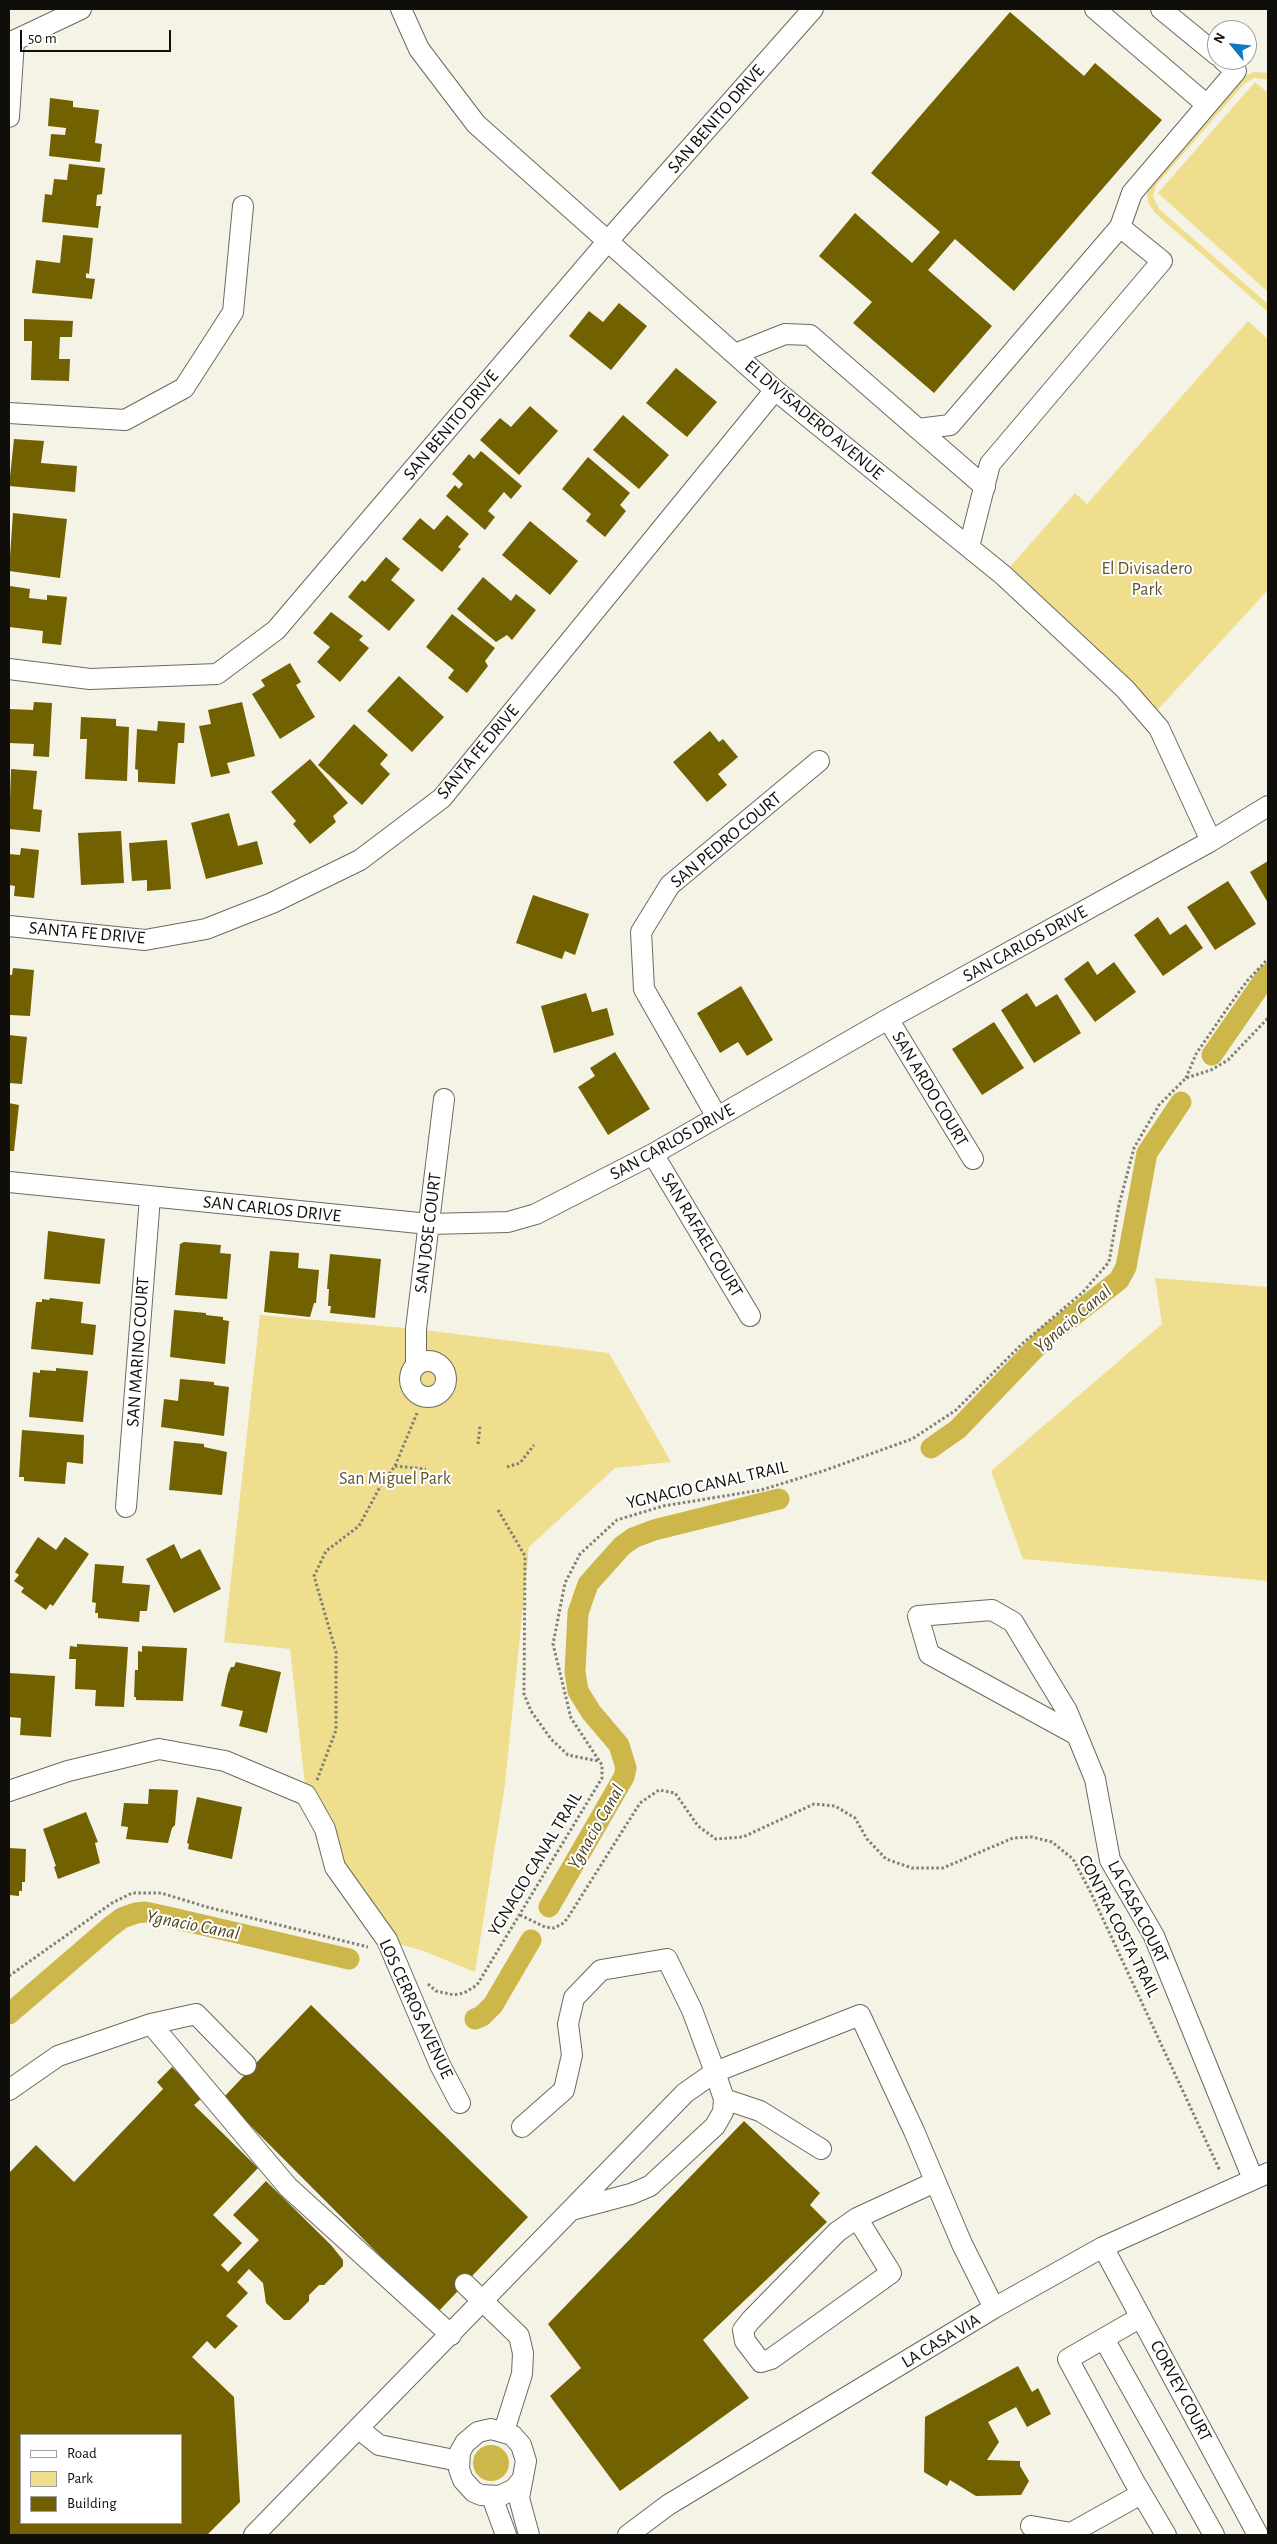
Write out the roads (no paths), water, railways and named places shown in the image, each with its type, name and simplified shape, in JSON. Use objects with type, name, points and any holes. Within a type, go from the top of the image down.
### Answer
[{"type":"street","points":[[9,117],[11,42],[81,9]]},
{"type":"street","name":"EL DIVISADERO AVENUE","points":[[401,9],[420,49],[476,124],[775,390],[1003,575],[1125,689],[1159,728],[1211,841]]},
{"type":"street","name":"SAN BENITO DRIVE","points":[[9,669],[90,679],[218,674],[276,630],[607,242],[813,9]]},
{"type":"street","points":[[1095,9],[1207,105]]},
{"type":"street","points":[[1162,9],[1207,47]]},
{"type":"street","points":[[918,429],[950,425],[1120,227],[1132,192],[1236,71],[1235,70]]},
{"type":"street","points":[[9,414],[125,420],[184,388],[233,312],[243,206]]},
{"type":"street","points":[[969,547],[990,464],[1162,261],[1120,227]]},
{"type":"street","points":[[735,354],[784,334],[810,335],[985,487]]},
{"type":"street","name":"SANTA FE DRIVE","points":[[9,926],[145,940],[206,929],[272,903],[360,860],[442,798],[775,390]]},
{"type":"street","name":"SAN PEDRO COURT","points":[[717,1117],[644,989],[640,932],[670,885],[820,761]]},
{"type":"street","name":"SAN CARLOS DRIVE","points":[[9,1182],[429,1224],[508,1222],[536,1214],[564,1202],[653,1154],[888,1019],[1211,841],[1268,806]]},
{"type":"street","name":"SAN ARDO COURT","points":[[888,1019],[973,1159]]},
{"type":"street","name":"SAN JOSE COURT","points":[[416,1366],[416,1329],[444,1099]]},
{"type":"street","name":"SAN RAFAEL COURT","points":[[653,1154],[750,1316]]},
{"type":"street","name":"SAN MARINO COURT","points":[[126,1507],[150,1197]]},
{"type":"street","name":"LA CASA COURT","points":[[1077,1735],[929,1654],[918,1616],[992,1610],[1013,1622],[1067,1711],[1077,1735],[1095,1779],[1110,1860],[1154,1936],[1260,2176]]},
{"type":"street","name":"LOS CERROS AVENUE","points":[[9,1791],[68,1771],[159,1749],[225,1761],[306,1794],[325,1829],[335,1867],[387,1940],[395,1964],[440,2065],[460,2103]]},
{"type":"street","points":[[522,2127],[564,2090],[572,2054],[568,2024],[574,1998],[601,1970],[667,1960],[692,2010],[715,2072],[724,2098],[723,2112],[715,2126],[650,2186],[631,2194],[571,2210]]},
{"type":"street","points":[[9,2090],[58,2056],[151,2024],[196,2014],[246,2065]]},
{"type":"street","points":[[254,2535],[686,2093],[715,2072],[860,2015],[914,2131],[965,2251],[994,2308]]},
{"type":"street","points":[[151,2024],[288,2187],[451,2334]]},
{"type":"street","points":[[724,2098],[760,2111],[821,2149]]},
{"type":"street","name":"LA CASA VIA","points":[[628,2535],[668,2505],[994,2308],[1103,2247],[1260,2176]]},
{"type":"street","points":[[857,2218],[891,2273],[770,2359],[761,2362],[745,2341],[743,2330],[837,2232],[857,2218],[935,2182]]},
{"type":"street","name":"CORVEY COURT","points":[[1103,2247],[1258,2535]]},
{"type":"street","points":[[465,2284],[484,2300],[519,2336],[523,2354],[522,2374],[504,2431]]},
{"type":"street","points":[[1142,2317],[1068,2359],[1141,2494],[1166,2535]]},
{"type":"street","points":[[1104,2339],[1214,2535]]},
{"type":"street","points":[[359,2429],[379,2445],[458,2461]]},
{"type":"street","points":[[522,2480],[508,2493],[492,2497],[481,2495],[468,2487],[461,2475],[458,2461],[465,2443],[472,2436],[485,2430],[504,2431],[517,2440],[525,2453],[526,2470],[519,2498],[529,2535]]},
{"type":"street","points":[[1031,2526],[1071,2532],[1141,2494]]},
{"type":"street","points":[[492,2497],[506,2535]]},
{"type":"waterway","name":"Ygnacio Canal","points":[[1212,1055],[1268,974]]},
{"type":"waterway","name":"Ygnacio Canal","points":[[931,1448],[958,1429],[1045,1338],[1119,1280],[1126,1267],[1147,1153],[1181,1102]]},
{"type":"waterway","name":"Ygnacio Canal","points":[[549,1907],[624,1777],[626,1768],[619,1745],[591,1712],[578,1691],[575,1672],[578,1613],[588,1584],[622,1546],[633,1538],[654,1530],[779,1499]]},
{"type":"waterway","name":"Ygnacio Canal","points":[[9,2014],[110,1927],[122,1918],[136,1913],[145,1912],[164,1916],[349,1959]]},
{"type":"waterway","name":"Ygnacio Canal","points":[[475,2019],[482,2016],[493,2005],[531,1940]]},
{"type":"park label","name":"El Divisadero Park","points":[[1147,579]]},
{"type":"park label","name":"San Miguel Park","points":[[395,1479]]}]
